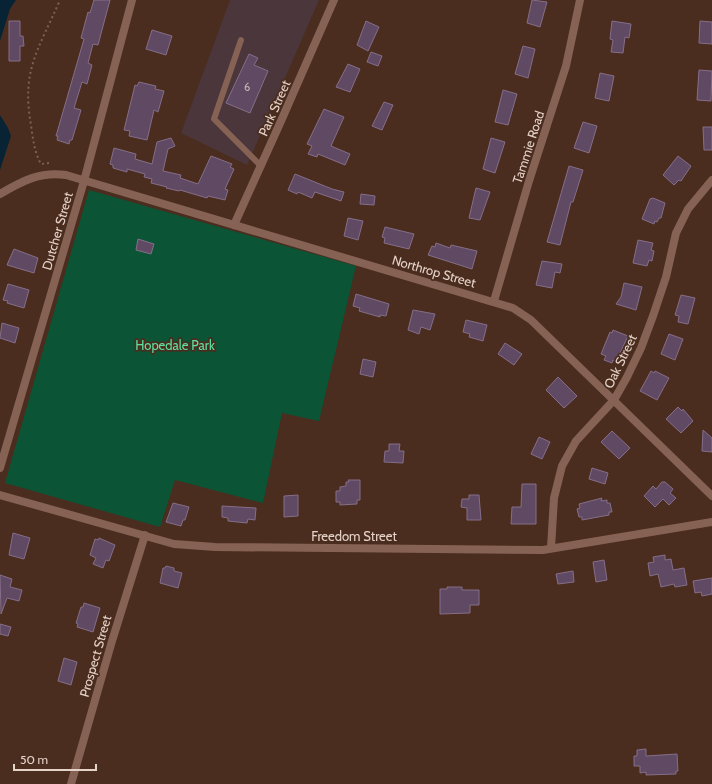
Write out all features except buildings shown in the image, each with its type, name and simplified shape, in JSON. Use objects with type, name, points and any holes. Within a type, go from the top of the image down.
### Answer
[{"type":"street","name":"Dutcher Street","points":[[0,468],[84,181],[132,0]]},
{"type":"street","name":"Park Street","points":[[234,224],[334,0]]},
{"type":"street","name":"Tammie Road","points":[[494,301],[527,186],[566,66],[580,0]]},
{"type":"street","name":"Northrop Street","points":[[0,194],[33,176],[55,173],[234,224],[494,301],[513,308],[531,320],[712,496]]},
{"type":"street","name":"Oak Street","points":[[551,548],[554,498],[562,466],[581,435],[614,400],[646,336],[666,277],[676,233],[688,209],[712,180]]},
{"type":"street","name":"Freedom Street","points":[[0,495],[180,545],[215,547],[551,548],[712,522]]},
{"type":"street","name":"Prospect Street","points":[[71,784],[112,641],[145,535]]},
{"type":"lane","points":[[241,40],[214,119],[261,166]]},
{"type":"path","points":[[49,163],[41,164],[35,153],[28,108],[28,78],[38,45],[60,0]]},
{"type":"shaded area","points":[[230,0],[319,0],[247,165],[181,133]]},
{"type":"green space","name":"Hopedale Park","points":[[89,190],[356,266],[319,421],[282,413],[263,503],[175,480],[160,527],[5,483]]},
{"type":"water","points":[[0,0],[16,0],[10,9],[0,41]]},
{"type":"water","points":[[0,115],[11,136],[0,170]]}]
